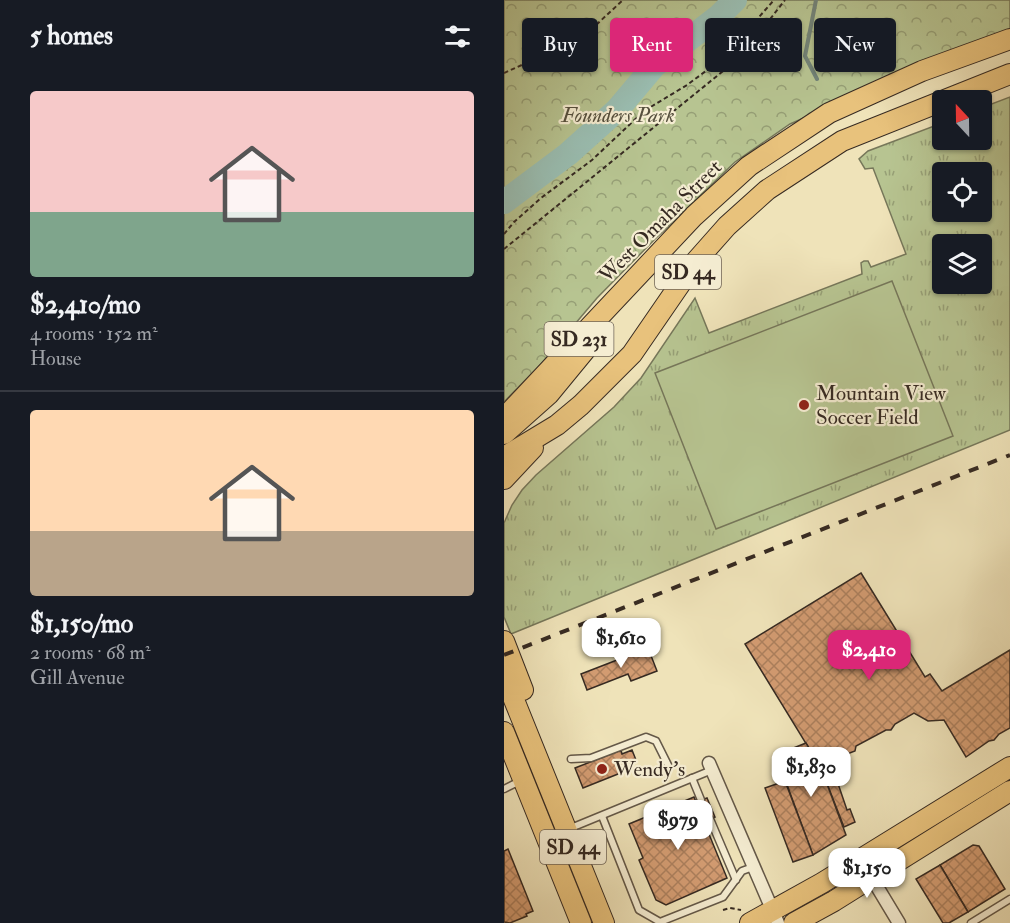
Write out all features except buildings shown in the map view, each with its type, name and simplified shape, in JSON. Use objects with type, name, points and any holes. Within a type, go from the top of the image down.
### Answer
[{"type":"main road","name":"West Omaha Street","points":[[504,418],[694,216],[749,166],[829,113],[922,71],[1010,39]]},
{"type":"main road","name":"SD 44","points":[[504,479],[556,425],[581,405],[632,354],[696,261],[727,226],[767,190],[842,141],[1010,74]]},
{"type":"main road","points":[[504,434],[549,394],[599,334],[655,259]]},
{"type":"main road","points":[[504,457],[556,425]]},
{"type":"main road","name":"SD 44","points":[[504,641],[528,704],[543,771]]},
{"type":"main road","name":"SD 44","points":[[504,675],[604,923]]},
{"type":"main road","name":"SD 44","points":[[504,732],[581,923]]},
{"type":"main road","points":[[746,918],[775,917],[1010,767]]},
{"type":"main road","points":[[794,923],[1010,791]]},
{"type":"street","points":[[711,766],[775,917]]},
{"type":"street","points":[[861,860],[899,923]]},
{"type":"lane","points":[[571,759],[591,758],[646,737],[656,741],[668,765]]},
{"type":"lane","points":[[546,838],[692,778],[711,766]]},
{"type":"lane","points":[[504,789],[543,771]]},
{"type":"lane","points":[[692,778],[701,800]]},
{"type":"lane","points":[[602,816],[639,910],[660,921],[723,897],[742,872],[753,867]]},
{"type":"lane","points":[[710,819],[736,880]]},
{"type":"lane","points":[[971,923],[1010,899]]},
{"type":"path","points":[[504,73],[582,38],[623,0]]},
{"type":"path","points":[[504,234],[541,198],[592,160],[644,111],[687,85],[722,59],[774,0]]},
{"type":"path","points":[[504,249],[728,67],[749,46],[785,0]]},
{"type":"path","points":[[723,910],[738,908],[746,918]]},
{"type":"green space","name":"Founders Park","points":[[504,0],[1010,0],[1010,34],[790,124],[735,162],[597,298],[541,364],[504,402]]},
{"type":"green space","points":[[1010,97],[1010,430],[511,634],[504,617],[504,523],[512,505],[536,475],[614,407],[641,378],[695,298],[709,333],[862,274],[861,263],[864,261],[868,261],[871,267],[906,254],[873,168],[865,169],[859,159],[868,151],[932,127],[932,150],[992,150],[992,104]]},
{"type":"green space","name":"Mountain View Soccer Field","points":[[892,281],[953,436],[716,529],[655,373]]},
{"type":"waterway","points":[[504,202],[568,154],[617,110],[654,66],[719,16],[735,0]]},
{"type":"waterway","points":[[816,0],[805,56],[817,79]]},
{"type":"railway","points":[[504,655],[1010,455]]},
{"type":"place","name":"Mountain View Soccer Field","points":[[804,405]]},
{"type":"place","name":"Wendy's","points":[[602,769]]}]
